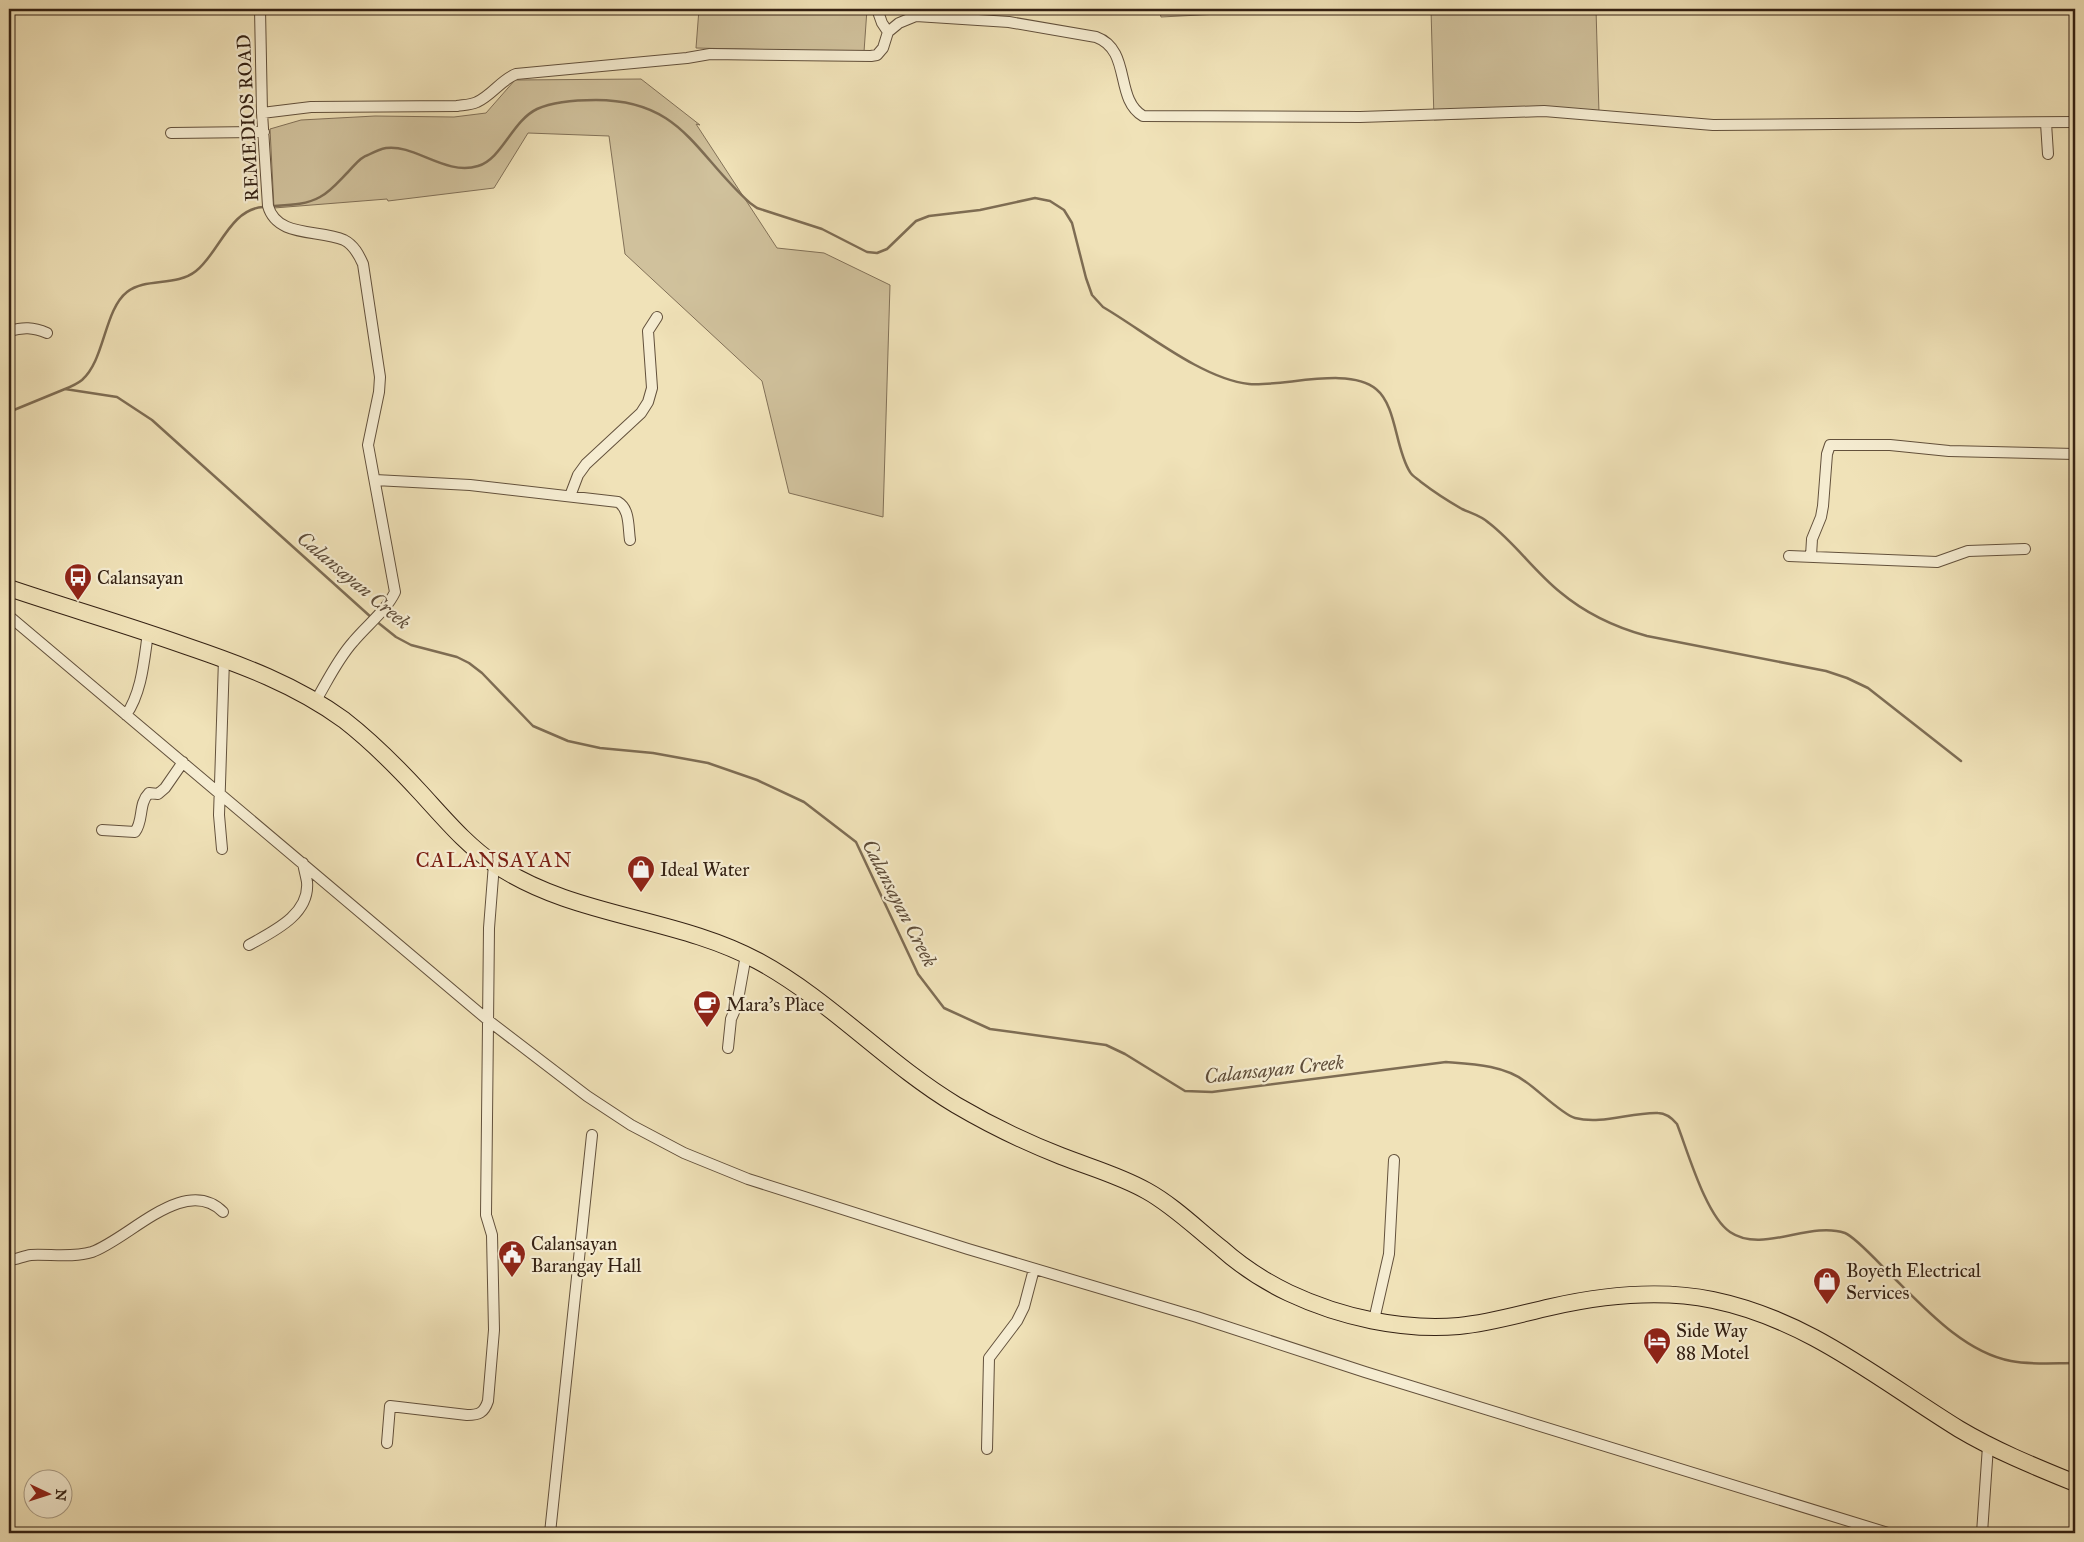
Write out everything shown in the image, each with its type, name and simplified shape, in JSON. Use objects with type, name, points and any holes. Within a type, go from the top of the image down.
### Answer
[{"type":"highway","points":[[9,588],[224,658],[283,683],[343,719],[369,741],[464,839],[494,864],[528,883],[558,895],[701,937],[746,955],[804,990],[905,1069],[951,1102],[1028,1143],[1143,1188],[1191,1222],[1232,1258],[1283,1290],[1321,1305],[1374,1320],[1426,1326],[1459,1326],[1578,1302],[1632,1295],[1684,1296],[1752,1310],[1814,1336],[1988,1446],[2075,1483]]},
{"type":"street","name":"REMEDIOS ROAD","points":[[260,9],[262,113],[270,215],[285,226],[345,240],[358,252],[363,264],[380,377],[379,392],[368,445],[395,592],[390,601],[352,643],[315,702]]},
{"type":"street","points":[[877,9],[882,23],[888,32]]},
{"type":"street","points":[[262,113],[311,107],[457,106],[476,102],[494,91],[506,78],[516,74],[687,58],[710,54],[871,56],[877,55],[883,48],[888,32],[899,23],[916,16],[927,16],[1010,22],[1096,37],[1111,45],[1115,52],[1130,103],[1136,112],[1144,116],[1360,117],[1544,111],[1713,125],[1863,122],[2075,122]]},
{"type":"street","points":[[2046,123],[2048,154]]},
{"type":"street","points":[[171,133],[264,132]]},
{"type":"street","points":[[570,496],[578,475],[586,464],[641,413],[648,402],[652,388],[648,331],[657,317]]},
{"type":"street","points":[[9,331],[22,327],[36,328],[47,333]]},
{"type":"street","points":[[1811,556],[1812,539],[1823,506],[1827,454],[1830,445],[1890,445],[1949,451],[2075,454]]},
{"type":"street","points":[[375,480],[470,485],[618,502],[624,506],[630,540]]},
{"type":"street","points":[[1789,556],[1937,562],[1968,551],[2025,549]]},
{"type":"street","points":[[9,616],[489,1021],[587,1096],[631,1124],[684,1153],[748,1179],[1888,1533]]},
{"type":"street","points":[[126,716],[134,704],[143,668],[148,633]]},
{"type":"street","points":[[222,849],[219,815],[224,658]]},
{"type":"street","points":[[102,830],[135,832],[140,826],[143,799],[148,793],[158,794],[165,788],[183,762]]},
{"type":"street","points":[[249,945],[294,916],[304,900],[307,884],[303,863]]},
{"type":"street","points":[[387,1443],[390,1406],[478,1415],[485,1410],[488,1401],[494,1330],[492,1235],[486,1215],[489,928],[494,864]]},
{"type":"street","points":[[728,1048],[731,1019],[737,1005],[746,955]]},
{"type":"street","points":[[550,1533],[592,1135]]},
{"type":"street","points":[[1374,1320],[1389,1254],[1394,1160]]},
{"type":"street","points":[[9,1260],[28,1256],[70,1255],[91,1252],[113,1241],[152,1215],[184,1201],[206,1201],[215,1204],[223,1212]]},
{"type":"street","points":[[986,1449],[989,1358],[1017,1322],[1024,1307],[1034,1269]]},
{"type":"street","points":[[1982,1533],[1988,1446]]},
{"type":"shaded area","points":[[699,9],[867,9],[864,52],[696,48]]},
{"type":"shaded area","points":[[1159,9],[1219,9],[1219,14],[1161,17]]},
{"type":"shaded area","points":[[1431,9],[1596,9],[1599,113],[1434,120]]},
{"type":"shaded area","points":[[641,79],[700,125],[696,124],[777,248],[824,253],[890,285],[883,517],[789,493],[762,381],[625,254],[609,136],[528,133],[494,188],[388,201],[387,199],[274,208],[270,129],[301,120],[375,116],[454,117],[486,113],[515,80]]},
{"type":"waterway","points":[[272,206],[291,205],[315,200],[331,189],[362,158],[386,148],[408,151],[454,167],[478,166],[494,156],[521,122],[537,109],[551,104],[581,100],[625,102],[649,109],[685,133],[731,185],[757,208],[822,229],[867,252],[877,253],[887,249],[916,221],[929,216],[980,210],[1035,198],[1050,201],[1064,210],[1072,223],[1092,295],[1103,307],[1193,364],[1231,380],[1249,384],[1263,384],[1315,379],[1350,379],[1364,382],[1376,389],[1388,406],[1401,452],[1412,475],[1452,503],[1486,521],[1507,539],[1551,584],[1570,600],[1590,613],[1612,624],[1647,636],[1826,671],[1847,678],[1868,688],[1961,761]]},
{"type":"waterway","points":[[65,389],[82,380],[90,371],[119,300],[127,292],[135,287],[188,276],[196,271],[212,254],[233,223],[242,215],[263,207]]},
{"type":"waterway","name":"Calansayan Creek","points":[[9,412],[65,389],[117,397],[152,420],[372,618]]},
{"type":"waterway","name":"Calansayan Creek","points":[[376,621],[396,637],[411,645],[457,657],[469,663],[482,673],[533,726],[568,741],[600,748],[653,753],[708,763],[757,780],[804,802],[856,842],[918,974],[944,1008],[990,1029],[1106,1045],[1125,1054],[1185,1091],[1212,1092],[1446,1062],[1488,1066],[1508,1072],[1526,1082],[1557,1107],[1575,1118],[1596,1120],[1648,1113],[1664,1114],[1677,1124],[1706,1198],[1721,1224],[1730,1232],[1743,1238],[1756,1240],[1816,1231],[1831,1230],[1845,1233],[1860,1244],[1928,1312],[1976,1348],[1993,1356],[2011,1361],[2075,1363]]},
{"type":"place","name":"Calansayan","points":[[78,601]]},
{"type":"place","name":"Ideal Water","points":[[641,893]]},
{"type":"place","name":"Mara's Place","points":[[707,1028]]},
{"type":"place","name":"Calansayan Barangay Hall","points":[[512,1278]]},
{"type":"place","name":"Boyeth Electrical Services","points":[[1827,1305]]},
{"type":"place","name":"Side Way 88 Motel","points":[[1657,1365]]},
{"type":"district","name":"CALANSAYAN","points":[[494,860]]}]
